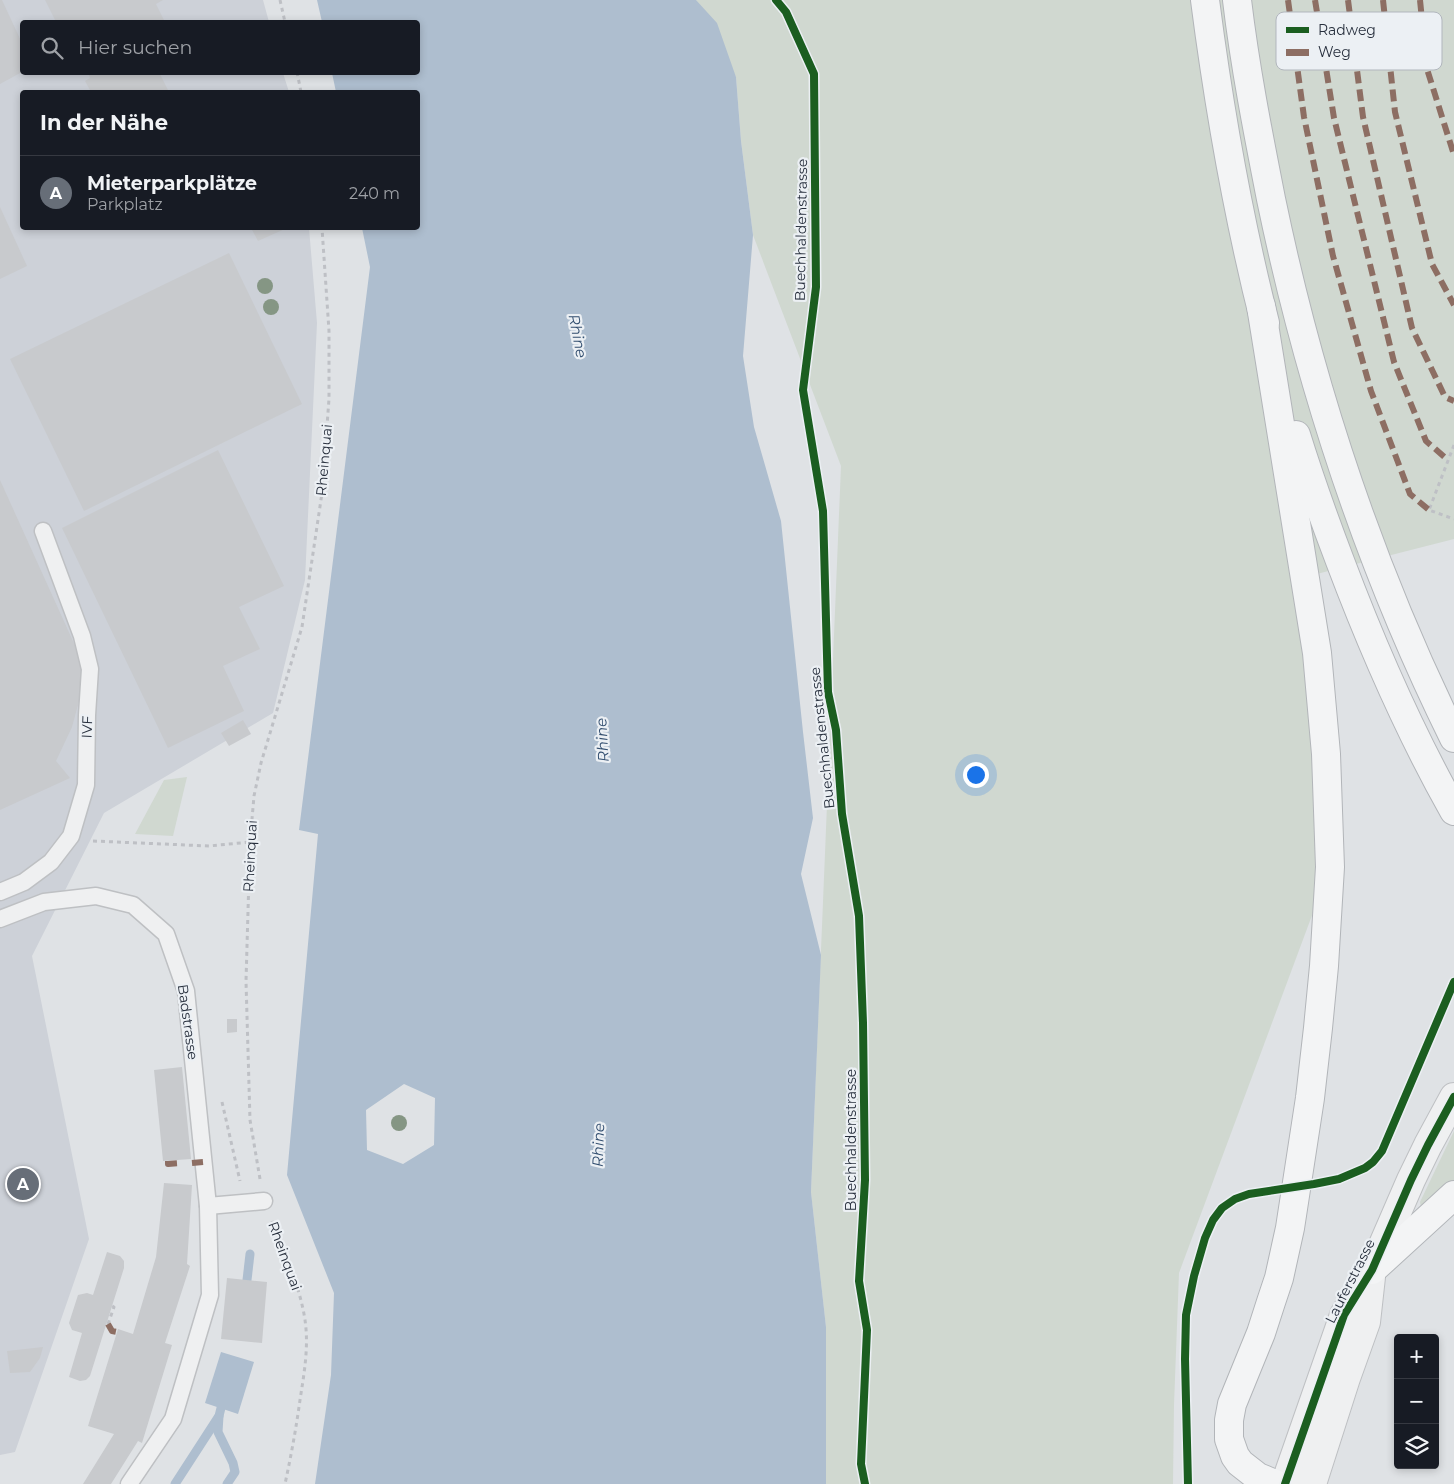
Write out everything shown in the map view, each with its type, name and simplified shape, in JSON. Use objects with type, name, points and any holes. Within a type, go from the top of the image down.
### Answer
[{"type":"highway","points":[[1205,0],[1217,85],[1249,255],[1281,382],[1301,450],[1326,523],[1380,660],[1454,811]]},
{"type":"highway","points":[[1237,0],[1255,119],[1282,250],[1324,411],[1356,508],[1393,606],[1454,738]]},
{"type":"highway","points":[[1261,306],[1317,653],[1326,754],[1330,868],[1324,966],[1310,1098],[1294,1207],[1279,1278],[1261,1333],[1232,1404],[1229,1429],[1232,1448],[1240,1463],[1258,1477],[1275,1484]]},
{"type":"highway","points":[[1372,1270],[1454,1195]]},
{"type":"street","name":"Lauferstrasse","points":[[1285,1484],[1344,1315],[1372,1270],[1411,1180],[1454,1097]]},
{"type":"street","name":"Lauferstrasse","points":[[1312,1484],[1366,1322],[1372,1270]]},
{"type":"lane","name":"IVF","points":[[0,892],[24,882],[51,862],[71,836],[86,785],[90,669],[82,636],[43,530]]},
{"type":"lane","name":"Badstrasse","points":[[0,919],[44,902],[96,896],[133,905],[166,934],[186,991],[208,1206],[210,1295],[173,1420],[129,1484]]},
{"type":"lane","points":[[208,1206],[264,1201]]},
{"type":"path","points":[[280,0],[285,20]]},
{"type":"path","points":[[298,75],[301,90]]},
{"type":"path","points":[[1454,445],[1429,510],[1454,519]]},
{"type":"path","points":[[71,836],[87,841],[209,846],[250,842]]},
{"type":"path","points":[[221,1099],[245,1203]]},
{"type":"path","points":[[108,1324],[114,1307],[112,1306]]},
{"type":"shaded area","points":[[0,0],[263,0],[268,20],[20,20],[20,75],[284,75],[288,90],[20,90],[20,230],[309,230],[317,323],[305,580],[273,713],[104,813],[32,956],[89,1239],[15,1452],[0,1455]]},
{"type":"shaded area","points":[[696,0],[1454,0],[1454,539],[1305,577],[1330,867],[1179,1273],[1173,1484],[826,1484],[826,1327],[811,1192],[841,466],[753,235],[741,141],[736,77]]},
{"type":"shaded area","points":[[187,777],[173,836],[135,834],[164,780]]},
{"type":"shaded area","points":[[1454,1131],[1454,1183],[1421,1207],[1420,1202]]},
{"type":"water","name":"Rhine","points":[[317,0],[696,0],[717,23],[736,77],[741,141],[753,235],[743,356],[754,427],[781,521],[813,818],[801,874],[821,955],[811,1192],[826,1327],[826,1484],[315,1484],[331,1375],[334,1293],[287,1175],[318,834],[299,830],[370,267],[362,230],[420,230],[420,90],[336,90],[332,75],[420,75],[420,20],[322,20]],"holes":[[[404,1084],[435,1098],[434,1145],[403,1164],[367,1150],[366,1110]]]},
{"type":"water","points":[[221,1352],[254,1362],[238,1414],[205,1403]]},
{"type":"building","points":[[0,0],[2,0],[20,39],[20,73],[0,84]]},
{"type":"building","points":[[45,0],[163,0],[156,4],[164,20],[55,20]]},
{"type":"building","points":[[89,75],[160,75],[168,90],[90,90],[85,81],[90,78]]},
{"type":"building","points":[[0,207],[27,266],[0,279]]},
{"type":"building","points":[[252,230],[283,230],[258,241]]},
{"type":"building","points":[[229,253],[302,404],[84,511],[10,359]]},
{"type":"building","points":[[218,450],[284,586],[239,607],[260,649],[223,666],[244,711],[168,748],[62,528]]},
{"type":"building","points":[[0,480],[77,650],[84,683],[72,727],[56,761],[70,778],[0,810]]},
{"type":"building","points":[[243,720],[251,734],[229,746],[221,733]]},
{"type":"building","points":[[227,1019],[237,1019],[237,1032],[227,1033]]},
{"type":"building","points":[[182,1067],[191,1159],[163,1161],[154,1070]]},
{"type":"building","points":[[164,1183],[192,1185],[187,1264],[190,1266],[165,1343],[172,1345],[142,1443],[138,1441],[111,1484],[83,1484],[114,1434],[88,1426],[118,1329],[133,1334],[156,1257]]},
{"type":"building","points":[[107,1252],[120,1256],[124,1261],[124,1268],[90,1376],[86,1380],[80,1381],[69,1377],[82,1333],[72,1330],[69,1323],[78,1295],[87,1293],[93,1295]]},
{"type":"building","points":[[227,1278],[267,1282],[262,1343],[221,1339]]},
{"type":"building","points":[[43,1347],[40,1358],[30,1372],[10,1373],[7,1351]]},
{"type":"waterway","points":[[247,1280],[250,1254]]},
{"type":"waterway","points":[[175,1484],[219,1416],[221,1408]]},
{"type":"waterway","points":[[219,1416],[218,1432],[233,1463],[235,1472],[227,1484]]},
{"type":"marked path","points":[[1288,0],[1290,12]]},
{"type":"marked path","points":[[1315,0],[1317,12]]},
{"type":"marked path","points":[[1348,0],[1350,12]]},
{"type":"marked path","points":[[1383,0],[1384,12]]},
{"type":"marked path","points":[[1420,0],[1421,12]]},
{"type":"marked path","points":[[1298,70],[1304,117],[1333,256],[1371,391],[1410,494],[1429,510]]},
{"type":"marked path","points":[[1326,70],[1334,118],[1394,362],[1426,441],[1448,460]]},
{"type":"marked path","points":[[1357,70],[1363,117],[1412,328],[1445,397],[1454,401]]},
{"type":"marked path","points":[[1390,70],[1395,112],[1432,264],[1454,305]]},
{"type":"marked path","points":[[1427,70],[1454,155]]},
{"type":"marked path","points":[[168,1161],[168,1164],[182,1163]]},
{"type":"marked path","points":[[192,1163],[203,1162]]},
{"type":"marked path","points":[[108,1324],[112,1331],[117,1332]]},
{"type":"cycle path","name":"Buechhaldenstrasse","points":[[776,0],[786,12],[814,74],[816,287],[803,390],[823,511],[828,692],[836,730],[842,814],[859,916],[863,1023],[865,1180],[859,1281],[867,1330],[861,1464],[865,1484]]},
{"type":"cycle path","points":[[1188,1484],[1185,1359],[1186,1315],[1194,1276],[1205,1238],[1213,1220],[1222,1208],[1235,1199],[1249,1194],[1339,1179],[1365,1168],[1373,1162],[1382,1151],[1454,982]]},
{"type":"cycle path","points":[[1285,1484],[1344,1315],[1372,1270],[1411,1180],[1454,1097]]},
{"type":"place","name":"Mieterparkplätze","points":[[23,1184]]}]
